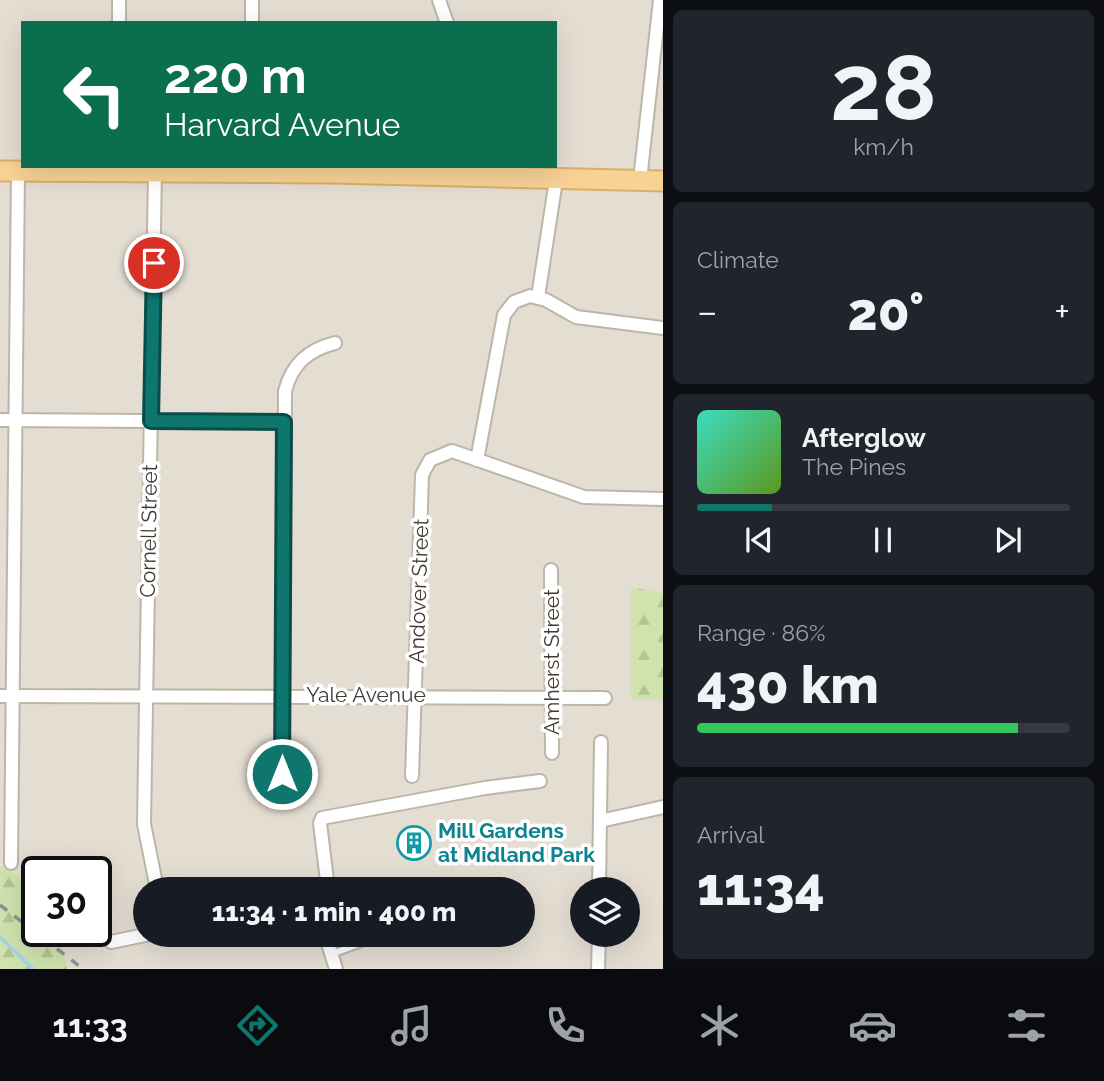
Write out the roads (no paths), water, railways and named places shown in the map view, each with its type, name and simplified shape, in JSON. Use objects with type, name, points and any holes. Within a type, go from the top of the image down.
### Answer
[{"type":"main road","points":[[9,171],[118,169],[156,172],[248,169],[663,181]]},
{"type":"street","points":[[119,0],[119,21]]},
{"type":"street","points":[[251,21],[252,0]]},
{"type":"street","points":[[439,0],[446,21]]},
{"type":"street","points":[[640,180],[660,0]]},
{"type":"street","points":[[9,171],[16,420],[6,696],[10,863]]},
{"type":"street","name":"Cornell Street","points":[[155,877],[145,824],[156,172]]},
{"type":"street","points":[[538,297],[556,180]]},
{"type":"street","points":[[477,460],[504,315],[514,302],[522,297],[538,297],[576,317],[663,328]]},
{"type":"street","points":[[282,799],[285,391],[294,369],[310,353],[335,343]]},
{"type":"street","points":[[0,420],[284,422]]},
{"type":"street","name":"Andover Street","points":[[412,776],[422,475],[429,460],[444,452],[477,460],[584,497],[663,499]]},
{"type":"street","name":"Amherst Street","points":[[551,570],[552,753]]},
{"type":"street","name":"Yale Avenue","points":[[6,696],[416,695],[605,698]]},
{"type":"street","points":[[599,877],[601,742]]},
{"type":"street","points":[[327,877],[320,824],[322,818],[485,788],[540,781]]},
{"type":"street","points":[[600,821],[663,807]]},
{"type":"street","points":[[112,942],[133,937]]},
{"type":"street","points":[[330,947],[336,969]]},
{"type":"street","points":[[598,969],[599,947]]},
{"type":"lane","points":[[332,954],[350,947]]},
{"type":"waterway","points":[[0,937],[33,969]]},
{"type":"railway","points":[[0,905],[83,969]]},
{"type":"place","name":"Mill Gardens at Midland Park","points":[[414,843]]}]
